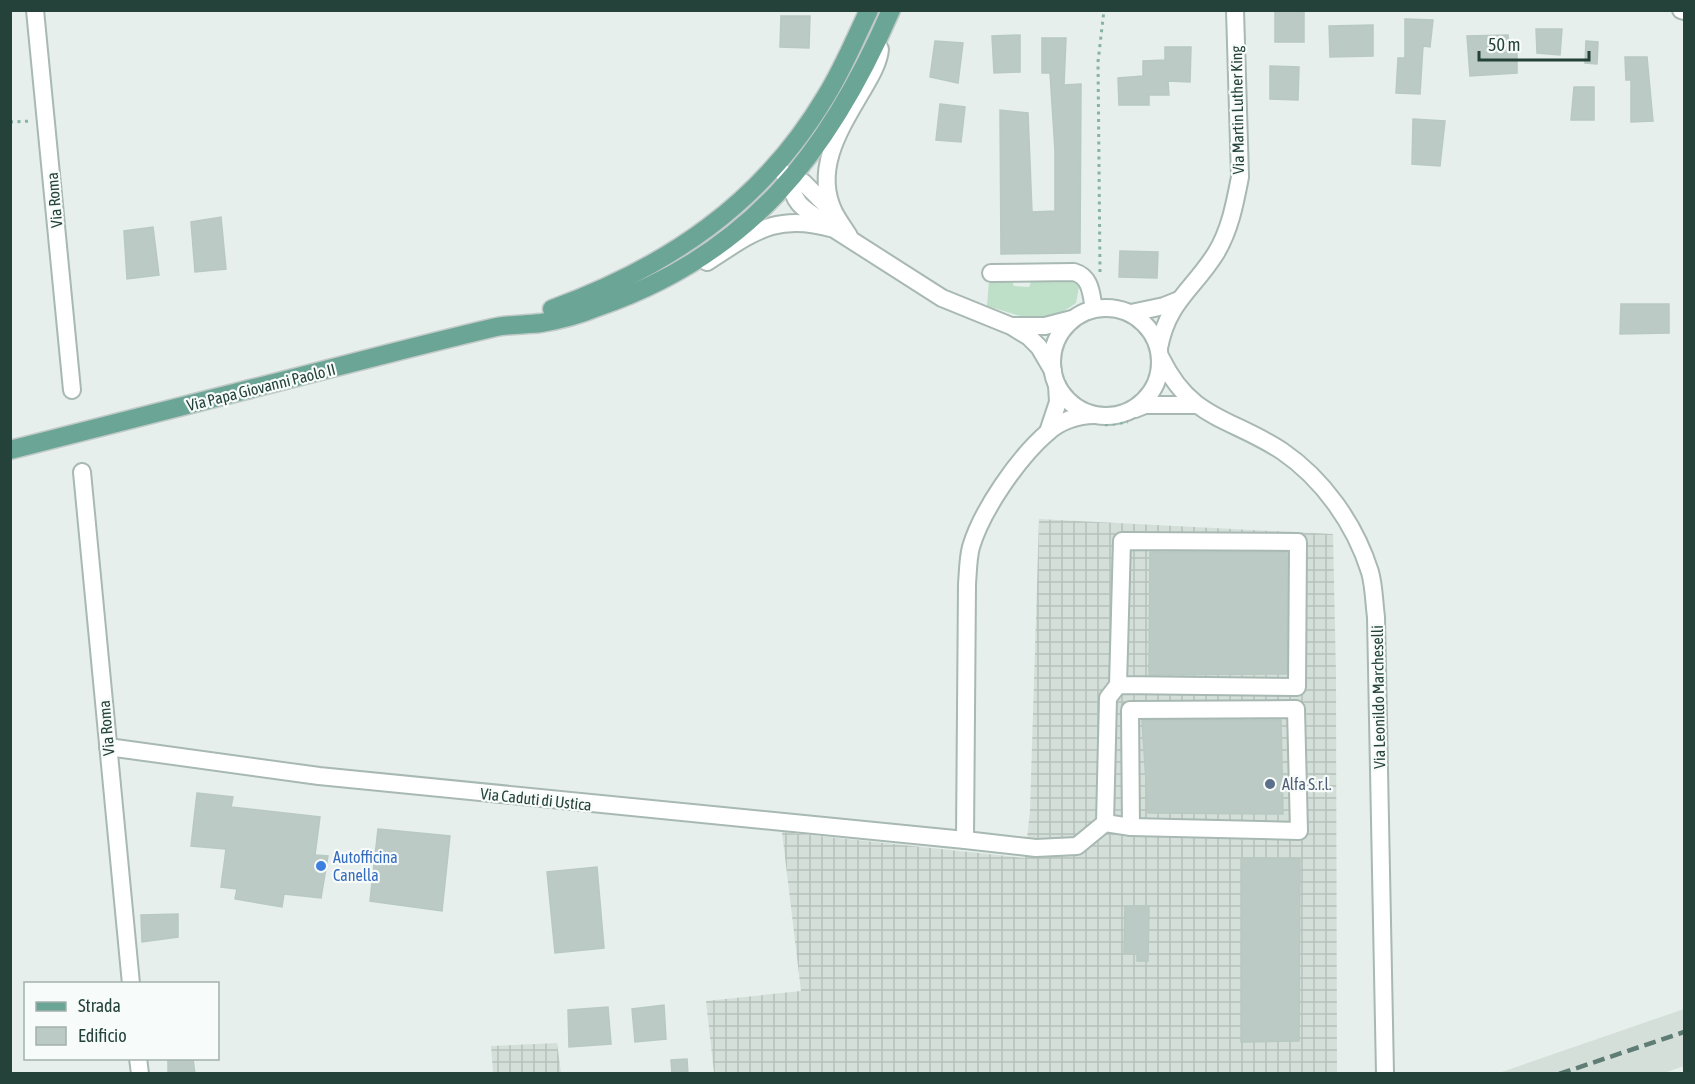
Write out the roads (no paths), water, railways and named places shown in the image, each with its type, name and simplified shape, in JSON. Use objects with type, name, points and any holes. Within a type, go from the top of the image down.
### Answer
[{"type":"main road","name":"Via Papa Giovanni Paolo II","points":[[10,450],[511,324],[588,296],[658,261],[706,231],[748,194],[775,166],[826,98],[868,10]]},
{"type":"main road","name":"Via Papa Giovanni Paolo II","points":[[511,324],[542,322],[614,301],[655,285],[699,260],[750,221],[790,179],[820,142],[844,107],[891,10]]},
{"type":"street","name":"Via Roma","points":[[34,10],[72,390]]},
{"type":"street","name":"Via Martin Luther King","points":[[1160,353],[1163,329],[1179,300],[1216,252],[1236,203],[1240,177],[1235,10]]},
{"type":"street","name":"Via Papa Giovanni Paolo II","points":[[842,233],[827,192],[827,166],[835,138],[866,84],[879,55],[882,30]]},
{"type":"street","points":[[775,166],[790,179],[803,182],[834,212]]},
{"type":"street","points":[[790,179],[796,203],[842,233],[870,255],[942,298],[1011,326],[1039,347],[1055,378],[1076,407],[1094,415]]},
{"type":"street","name":"Via Papa Giovanni Paolo II","points":[[614,301],[630,303],[649,296],[771,225],[815,224],[842,233]]},
{"type":"street","points":[[991,273],[1074,272],[1082,274],[1088,280],[1094,309]]},
{"type":"street","points":[[1131,313],[1164,306],[1179,300]]},
{"type":"street","points":[[1011,326],[1045,326],[1094,309],[1107,307],[1131,313],[1148,326],[1160,353],[1157,383],[1148,397],[1129,411],[1117,415],[1082,415],[1048,432]]},
{"type":"street","points":[[965,840],[966,584],[971,547],[988,510],[1011,475],[1048,432],[1058,402],[1052,356],[1057,338],[1073,318]]},
{"type":"street","name":"Via Leonildo Marcheselli","points":[[1160,353],[1176,386],[1194,405],[1282,451],[1313,477],[1338,507],[1357,539],[1370,573],[1377,627],[1385,1074]]},
{"type":"street","name":"Via Leonildo Marcheselli","points":[[1129,411],[1144,405],[1194,405]]},
{"type":"street","name":"Via Roma","points":[[81,472],[131,982]]},
{"type":"street","points":[[1118,685],[1297,687],[1298,542],[1122,541],[1118,685],[1108,698],[1106,823],[1131,827],[1299,831],[1296,709],[1130,710],[1131,827]]},
{"type":"street","points":[[1108,723],[1131,724]]},
{"type":"street","name":"Via Caduti di Ustica","points":[[108,747],[319,776],[1036,848],[1077,846],[1106,823]]},
{"type":"railway","points":[[1559,1074],[1684,1032]]},
{"type":"place","name":"Alfa S.r.l.","points":[[1270,784]]},
{"type":"place","name":"Autofficina Canella","points":[[321,866]]}]
